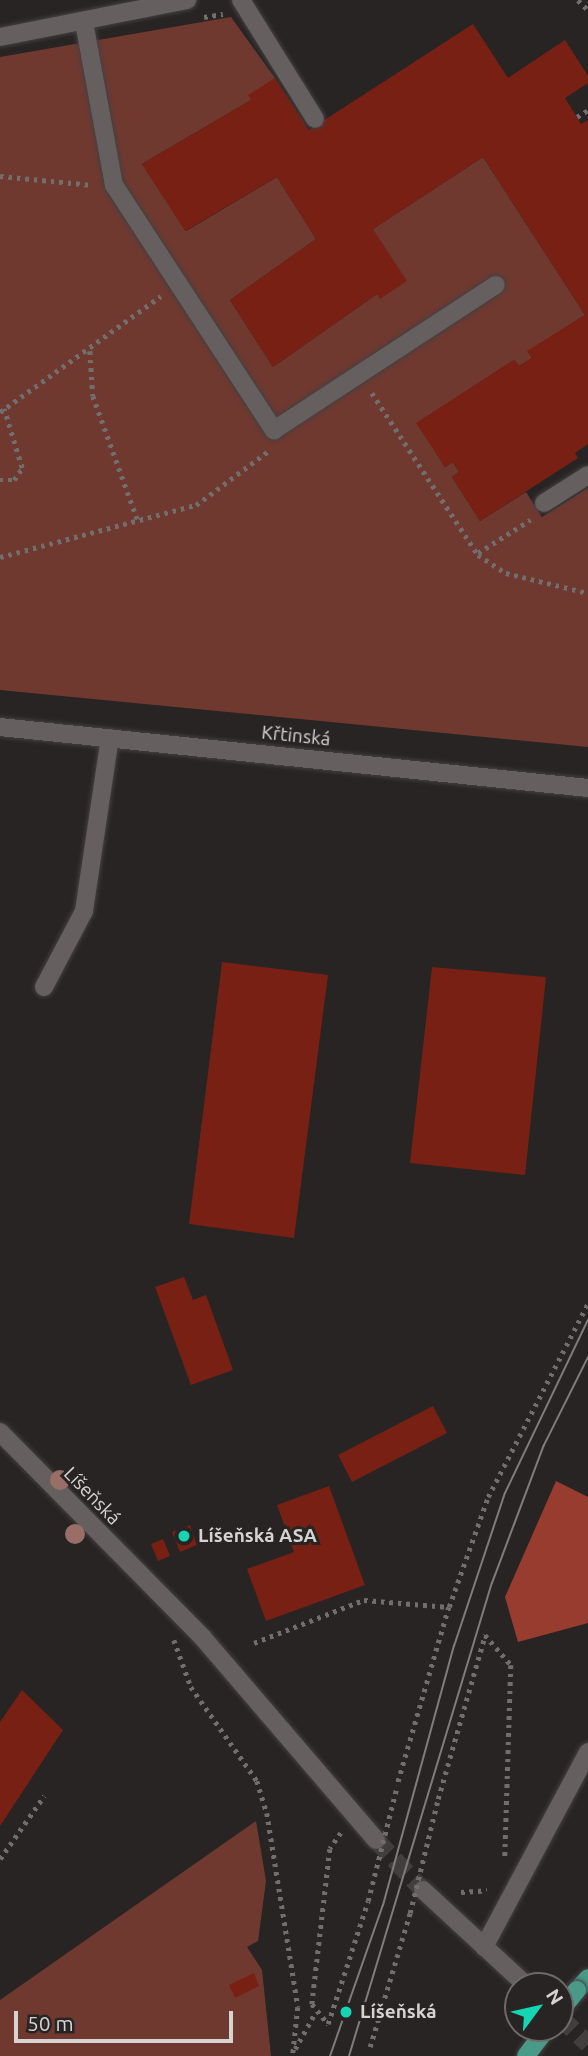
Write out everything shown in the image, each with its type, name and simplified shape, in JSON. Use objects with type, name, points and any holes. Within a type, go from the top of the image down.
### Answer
[{"type":"street","points":[[0,37],[187,0]]},
{"type":"street","points":[[240,0],[315,118]]},
{"type":"street","points":[[84,22],[114,185],[274,430],[496,285]]},
{"type":"street","points":[[544,503],[588,475]]},
{"type":"street","name":"Křtinská","points":[[0,727],[588,788]]},
{"type":"street","points":[[44,986],[84,911],[110,738]]},
{"type":"street","name":"Líšeňská","points":[[0,1432],[189,1624],[356,1821],[376,1840]]},
{"type":"street","points":[[484,1947],[588,1752]]},
{"type":"street","points":[[423,1891],[512,1972]]},
{"type":"path","points":[[578,0],[588,10]]},
{"type":"path","points":[[577,117],[588,110]]},
{"type":"path","points":[[0,176],[114,185]]},
{"type":"path","points":[[0,480],[13,480],[22,468],[2,410],[90,350],[178,283]]},
{"type":"path","points":[[90,350],[93,396],[138,521]]},
{"type":"path","points":[[360,374],[478,553],[506,573],[588,593]]},
{"type":"path","points":[[0,557],[138,521],[212,497],[272,448]]},
{"type":"path","points":[[478,553],[547,509],[544,503]]},
{"type":"path","points":[[315,2013],[328,2024],[368,1901],[397,1786],[449,1607],[493,1485],[588,1303]]},
{"type":"path","points":[[254,1643],[364,1600],[449,1607]]},
{"type":"path","points":[[189,1624],[171,1642],[204,1710],[257,1781],[267,1813],[298,2007],[293,2055]]},
{"type":"path","points":[[370,2047],[410,1913],[438,1799],[485,1635],[511,1665],[505,1866]]},
{"type":"path","points":[[0,1859],[44,1796]]},
{"type":"path","points":[[293,2055],[315,2013],[330,1849],[356,1821]]},
{"type":"path","points":[[455,1888],[475,1894],[494,1885]]},
{"type":"shaded area","points":[[231,17],[275,78],[251,100],[142,164],[186,231],[277,177],[316,239],[230,300],[273,367],[377,294],[380,298],[373,229],[483,157],[585,315],[528,351],[532,358],[519,366],[514,360],[417,423],[445,467],[453,462],[459,472],[452,477],[480,521],[526,492],[542,517],[588,488],[588,747],[0,690],[0,57]]},
{"type":"shaded area","points":[[556,1481],[588,1497],[588,1623],[518,1642],[505,1597]]},
{"type":"shaded area","points":[[256,1821],[266,1881],[258,1941],[247,1947],[262,1970],[271,2056],[0,2056],[0,2000]]},
{"type":"building","points":[[473,24],[508,78],[565,40],[588,76],[588,83],[565,98],[581,124],[588,120],[588,444],[575,453],[578,458],[480,521],[452,477],[459,472],[453,462],[445,467],[416,423],[514,360],[519,366],[532,358],[527,351],[585,315],[483,157],[373,229],[407,281],[380,299],[377,294],[273,367],[230,300],[316,239],[277,177],[185,231],[142,164],[251,100],[248,95],[275,78],[309,130]]},
{"type":"building","points":[[222,962],[328,975],[294,1238],[189,1224]]},
{"type":"building","points":[[432,967],[546,977],[525,1175],[410,1163]]},
{"type":"building","points":[[184,1277],[193,1300],[206,1295],[233,1370],[191,1385],[155,1287]]},
{"type":"building","points":[[433,1406],[447,1433],[352,1482],[338,1455]]},
{"type":"building","points":[[329,1486],[365,1585],[266,1621],[247,1569],[294,1552],[277,1505]]},
{"type":"building","name":"Líšeňská ASA","points":[[190,1525],[197,1545],[180,1552],[172,1532]]},
{"type":"building","points":[[163,1539],[170,1556],[158,1561],[151,1544]]},
{"type":"building","points":[[22,1690],[63,1730],[0,1826],[0,1722]]},
{"type":"building","points":[[254,1973],[259,1986],[235,1998],[229,1985]]},
{"type":"tunnel","points":[[376,1840],[423,1890]]},
{"type":"tunnel","points":[[574,2030],[588,2044]]},
{"type":"tram line","points":[[330,2056],[383,1905],[454,1646],[505,1493],[588,1320]]},
{"type":"tram line","points":[[349,2056],[492,1583],[544,1445],[588,1357]]},
{"type":"place","name":"Líšeňská ASA","points":[[184,1536]]},
{"type":"place","name":"Líšeňská","points":[[346,2012]]}]
